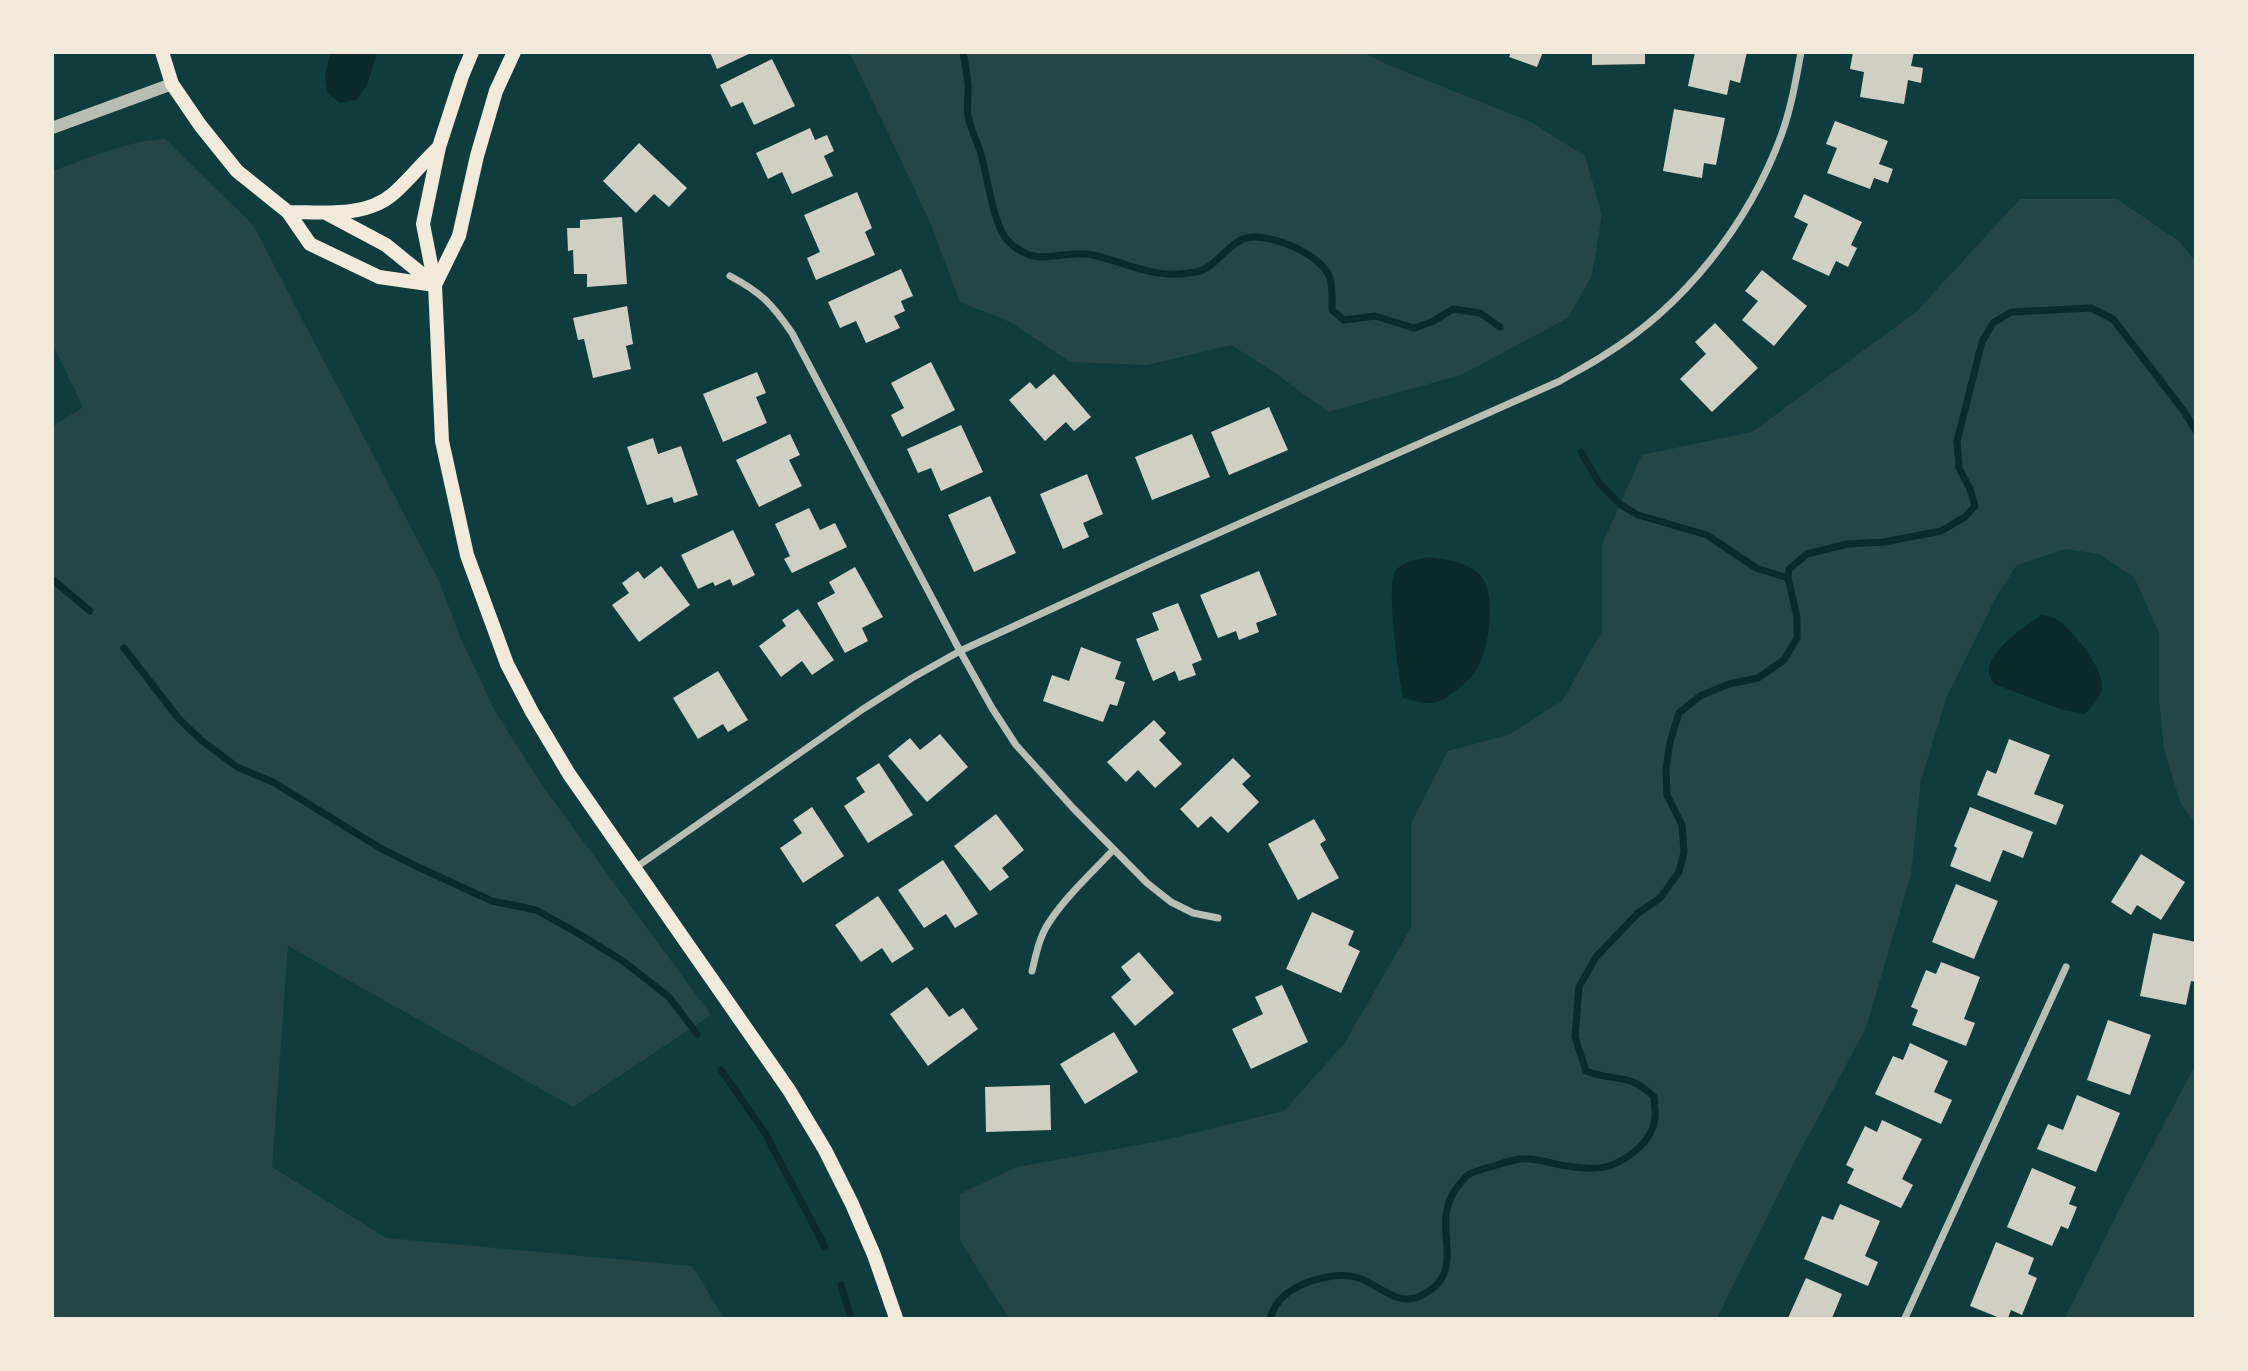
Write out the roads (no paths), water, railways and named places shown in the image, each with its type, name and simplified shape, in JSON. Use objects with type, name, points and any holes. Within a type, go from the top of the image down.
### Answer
[{"type":"main road","points":[[162,52],[172,84],[200,125],[237,171],[288,212],[310,244],[379,277],[435,285]]},
{"type":"main road","points":[[472,52],[439,148],[423,224],[435,285],[442,440],[467,555],[507,664],[569,774],[789,1090],[825,1150],[870,1245],[896,1318]]},
{"type":"main road","points":[[435,285],[459,236],[477,156],[496,92],[514,52]]},
{"type":"main road","points":[[288,212],[355,211],[372,206],[391,195],[439,148]]},
{"type":"main road","points":[[323,212],[386,245],[435,285]]},
{"type":"street","points":[[635,869],[863,709],[960,651],[1560,381],[1608,354],[1687,288],[1721,245],[1755,192],[1781,135],[1801,52]]},
{"type":"street","points":[[52,128],[172,84]]},
{"type":"street","points":[[730,276],[756,290],[778,313],[792,333],[960,651],[1016,745],[1147,883],[1171,902],[1193,913],[1218,918]]},
{"type":"street","points":[[1032,971],[1047,925],[1113,850]]},
{"type":"street","points":[[1905,1318],[2066,967]]},
{"type":"waterway","points":[[963,52],[968,84],[968,116],[980,151],[994,212],[1003,234],[1019,250],[1039,257],[1093,255],[1155,273],[1181,274],[1202,270],[1243,239],[1265,238],[1292,246],[1325,269],[1331,282],[1332,310],[1344,320],[1375,316],[1414,328],[1432,322],[1453,309],[1480,313],[1500,327]]},
{"type":"waterway","points":[[1270,1318],[1277,1304],[1292,1290],[1326,1277],[1359,1278],[1402,1299],[1418,1297],[1435,1286],[1444,1275],[1447,1262],[1446,1217],[1449,1202],[1469,1174],[1520,1159],[1577,1167],[1604,1167],[1624,1159],[1645,1141],[1655,1118],[1654,1097],[1629,1081],[1586,1071],[1575,1037],[1579,987],[1596,957],[1638,913],[1660,898],[1679,872],[1684,852],[1682,825],[1667,795],[1666,769],[1670,742],[1679,713],[1700,696],[1729,684],[1758,678],[1784,660],[1797,638],[1797,617],[1788,578],[1789,569],[1807,554],[1847,544],[1884,542],[1941,531],[1965,517],[1975,506],[1959,468],[1957,441],[1982,342],[1993,323],[2011,312],[2091,308],[2113,319],[2196,431]]},
{"type":"waterway","points":[[1581,452],[1599,483],[1621,505],[1638,515],[1707,535],[1756,568],[1788,578]]},
{"type":"waterway","points":[[52,579],[90,611]]},
{"type":"waterway","points":[[124,648],[179,719],[201,740],[237,767],[273,782],[380,848],[418,867],[492,901],[536,910],[574,931],[623,961],[669,997],[697,1034]]},
{"type":"waterway","points":[[721,1070],[765,1133],[825,1247]]},
{"type":"waterway","points":[[841,1285],[851,1318]]}]
